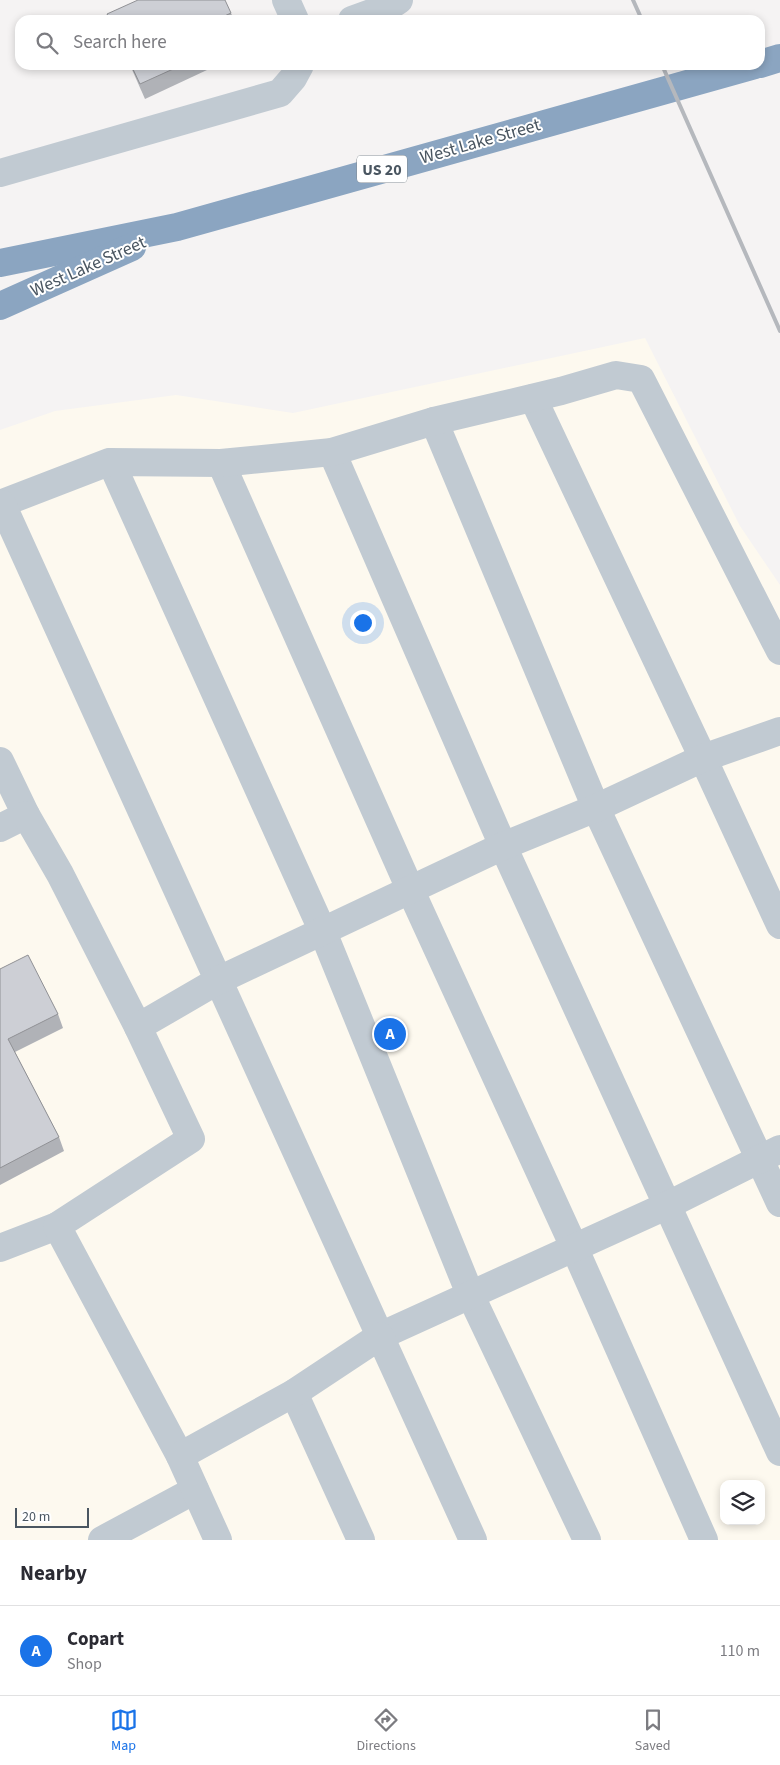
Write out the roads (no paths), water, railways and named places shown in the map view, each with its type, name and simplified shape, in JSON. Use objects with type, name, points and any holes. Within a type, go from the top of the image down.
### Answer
[{"type":"highway","points":[[765,62],[780,58]]},
{"type":"highway","name":"West Lake Street","points":[[0,262],[177,227],[737,70]]},
{"type":"highway","name":"West Lake Street","points":[[0,306],[177,227]]},
{"type":"lane","points":[[286,0],[292,15]]},
{"type":"lane","points":[[366,15],[390,6],[399,0]]},
{"type":"lane","points":[[0,173],[280,93],[297,70]]},
{"type":"lane","points":[[473,1540],[1,504],[111,462],[221,463],[332,452],[434,421],[533,398],[616,375],[641,379],[780,652]]},
{"type":"lane","points":[[533,398],[704,758],[780,925]]},
{"type":"lane","points":[[434,421],[596,808],[770,1154],[780,1203]]},
{"type":"lane","points":[[332,452],[503,846],[780,1452]]},
{"type":"lane","points":[[111,462],[323,932],[470,1294],[587,1540]]},
{"type":"lane","points":[[221,463],[410,889],[574,1247],[704,1540]]},
{"type":"lane","points":[[138,1027],[219,980],[503,846],[596,808],[704,758],[780,731]]},
{"type":"lane","points":[[0,761],[26,815],[60,874],[138,1027],[191,1139],[58,1226],[0,1248]]},
{"type":"lane","points":[[0,828],[26,815]]},
{"type":"lane","points":[[180,1456],[294,1393],[380,1336],[666,1206],[770,1154]]},
{"type":"lane","points":[[58,1226],[180,1456],[218,1540]]},
{"type":"lane","points":[[294,1393],[361,1540]]},
{"type":"lane","points":[[102,1540],[195,1490]]},
{"type":"railway","points":[[633,0],[640,15]]},
{"type":"railway","points":[[664,70],[780,331]]},
{"type":"place","name":"Copart","points":[[390,1034]]}]
